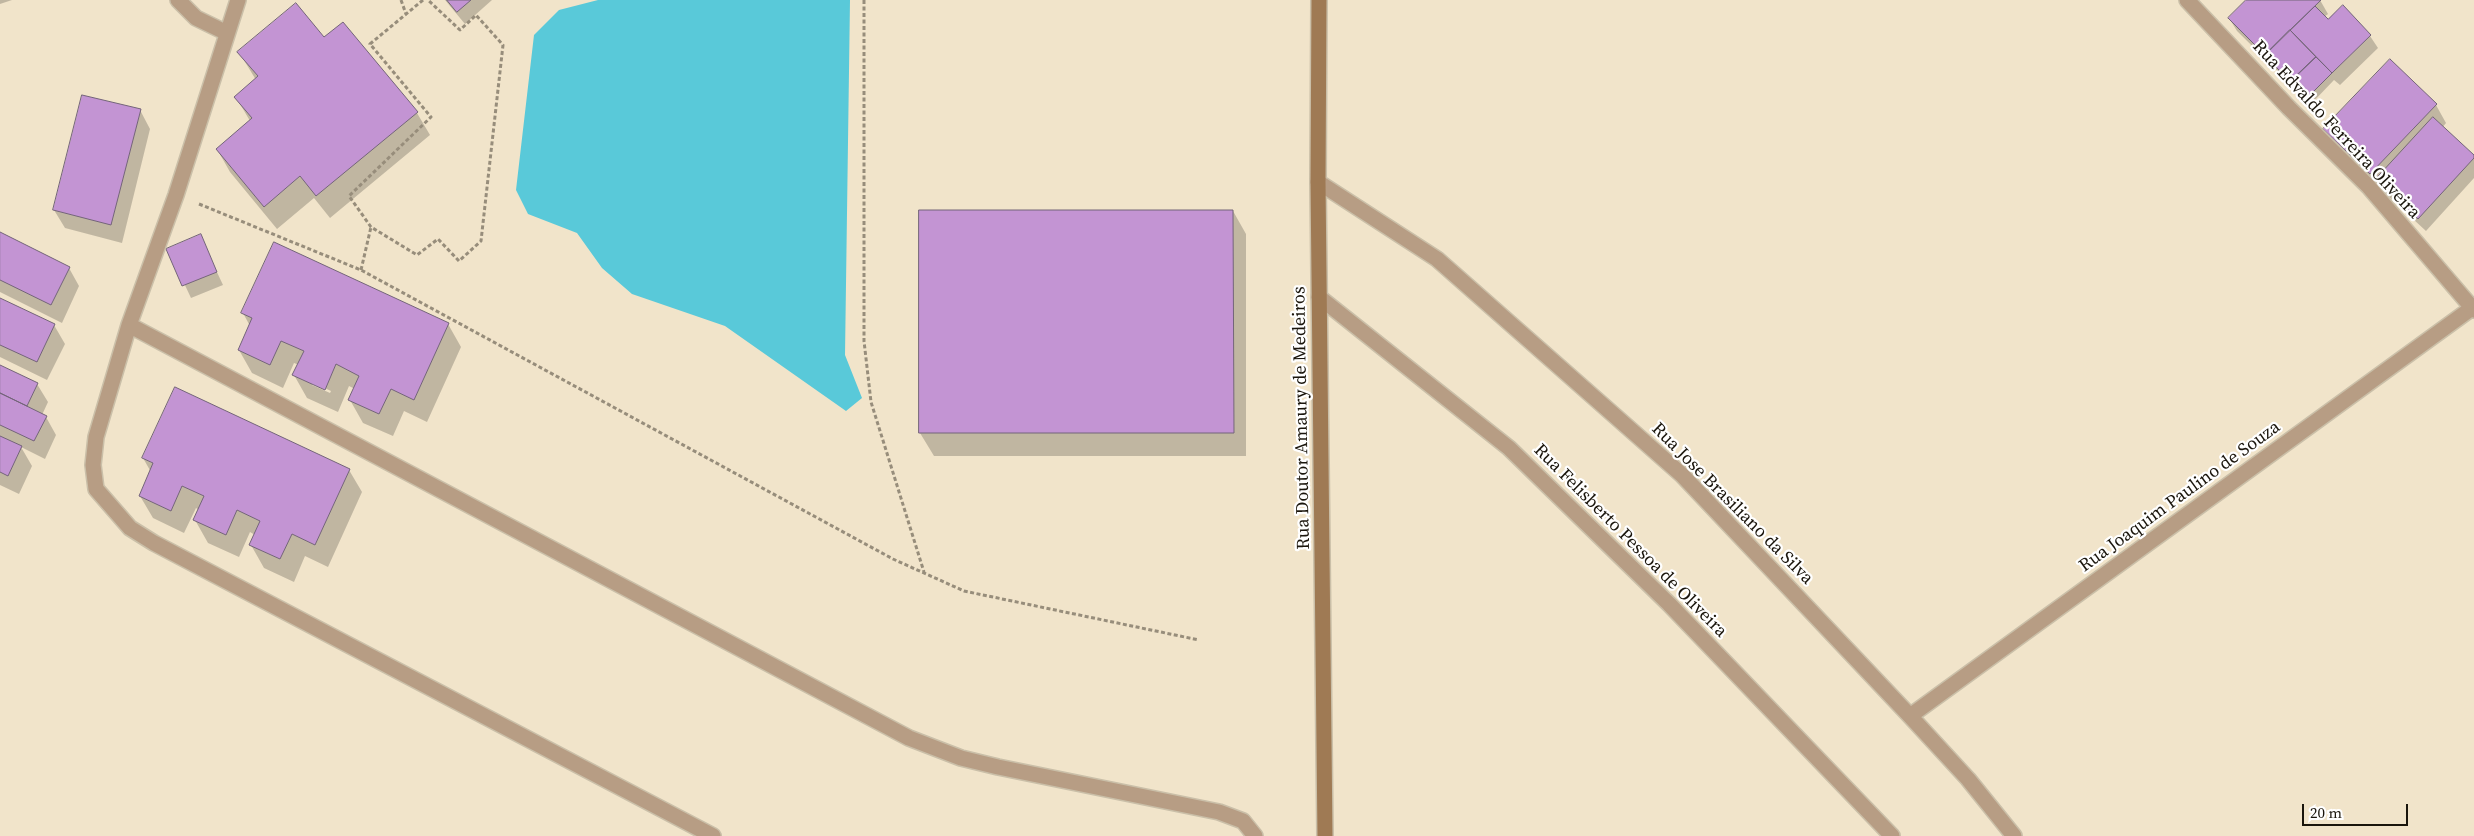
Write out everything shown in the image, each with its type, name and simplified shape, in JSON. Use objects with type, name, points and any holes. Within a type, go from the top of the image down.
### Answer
[{"type":"street","points":[[178,0],[196,18],[227,33]]},
{"type":"street","points":[[238,0],[176,195],[129,325],[96,437],[93,465],[96,489],[130,528],[713,836]]},
{"type":"street","name":"Rua Doutor Amaury de Medeiros","points":[[1319,0],[1318,182],[1325,836]]},
{"type":"street","name":"Rua Edvaldo Ferreira Oliveira","points":[[2187,0],[2289,108],[2368,186],[2473,309]]},
{"type":"street","name":"Rua Jose Brasiliano da Silva","points":[[1318,182],[1437,259],[1682,475],[1968,779],[2014,836]]},
{"type":"street","name":"Rua Felisberto Pessoa de Oliveira","points":[[1319,297],[1509,448],[1669,604],[1892,836]]},
{"type":"street","name":"Rua Joaquim Paulino de Souza","points":[[1910,716],[2065,606],[2260,460],[2473,309]]},
{"type":"street","points":[[129,325],[909,738],[961,758],[998,768],[1219,812],[1243,821],[1255,836]]},
{"type":"path","points":[[401,0],[406,14]]},
{"type":"path","points":[[423,0],[370,44],[431,117],[349,196],[371,227],[417,255],[438,239],[459,261],[481,241],[503,45],[476,15],[460,30],[428,0]]},
{"type":"path","points":[[864,0],[864,341],[871,402],[924,573]]},
{"type":"path","points":[[176,195],[360,270],[892,559],[924,573],[964,590],[1199,640]]},
{"type":"path","points":[[360,270],[371,227]]},
{"type":"water","points":[[598,0],[850,0],[845,355],[862,398],[846,411],[725,326],[632,294],[602,268],[577,233],[528,214],[516,190],[534,35],[559,10]]},
{"type":"building","points":[[447,0],[471,0],[457,12]]},
{"type":"building","points":[[2246,0],[2321,0],[2265,55],[2228,18]]},
{"type":"building","points":[[296,3],[324,37],[343,22],[418,112],[316,196],[300,176],[264,207],[216,149],[252,118],[234,97],[258,76],[237,52]]},
{"type":"building","points":[[2343,5],[2371,35],[2332,73],[2290,30],[2315,6],[2328,19]]},
{"type":"building","points":[[2290,30],[2316,57],[2290,82],[2265,55]]},
{"type":"building","points":[[2316,57],[2332,73],[2307,98],[2290,82]]},
{"type":"building","points":[[2390,59],[2437,104],[2370,174],[2323,129]]},
{"type":"building","points":[[82,95],[141,109],[111,225],[53,210]]},
{"type":"building","points":[[2433,117],[2474,155],[2474,158],[2418,219],[2376,179]]},
{"type":"building","points":[[919,210],[1233,210],[1234,433],[919,433]]},
{"type":"building","points":[[0,232],[70,267],[51,305],[0,280]]},
{"type":"building","points":[[201,234],[217,272],[182,286],[166,249]]},
{"type":"building","points":[[274,242],[449,323],[414,400],[391,389],[379,414],[348,400],[359,376],[336,364],[325,390],[292,375],[304,351],[281,341],[270,365],[238,350],[252,318],[241,313]]},
{"type":"building","points":[[0,298],[55,324],[37,362],[0,345]]},
{"type":"building","points":[[0,365],[38,383],[27,406],[0,393]]},
{"type":"building","points":[[175,387],[350,469],[315,545],[292,534],[280,559],[249,545],[260,521],[237,510],[226,535],[193,520],[204,496],[182,486],[171,511],[139,496],[153,463],[142,458]]},
{"type":"building","points":[[0,393],[47,416],[34,441],[0,425]]},
{"type":"building","points":[[0,436],[22,446],[8,476],[0,472]]}]
